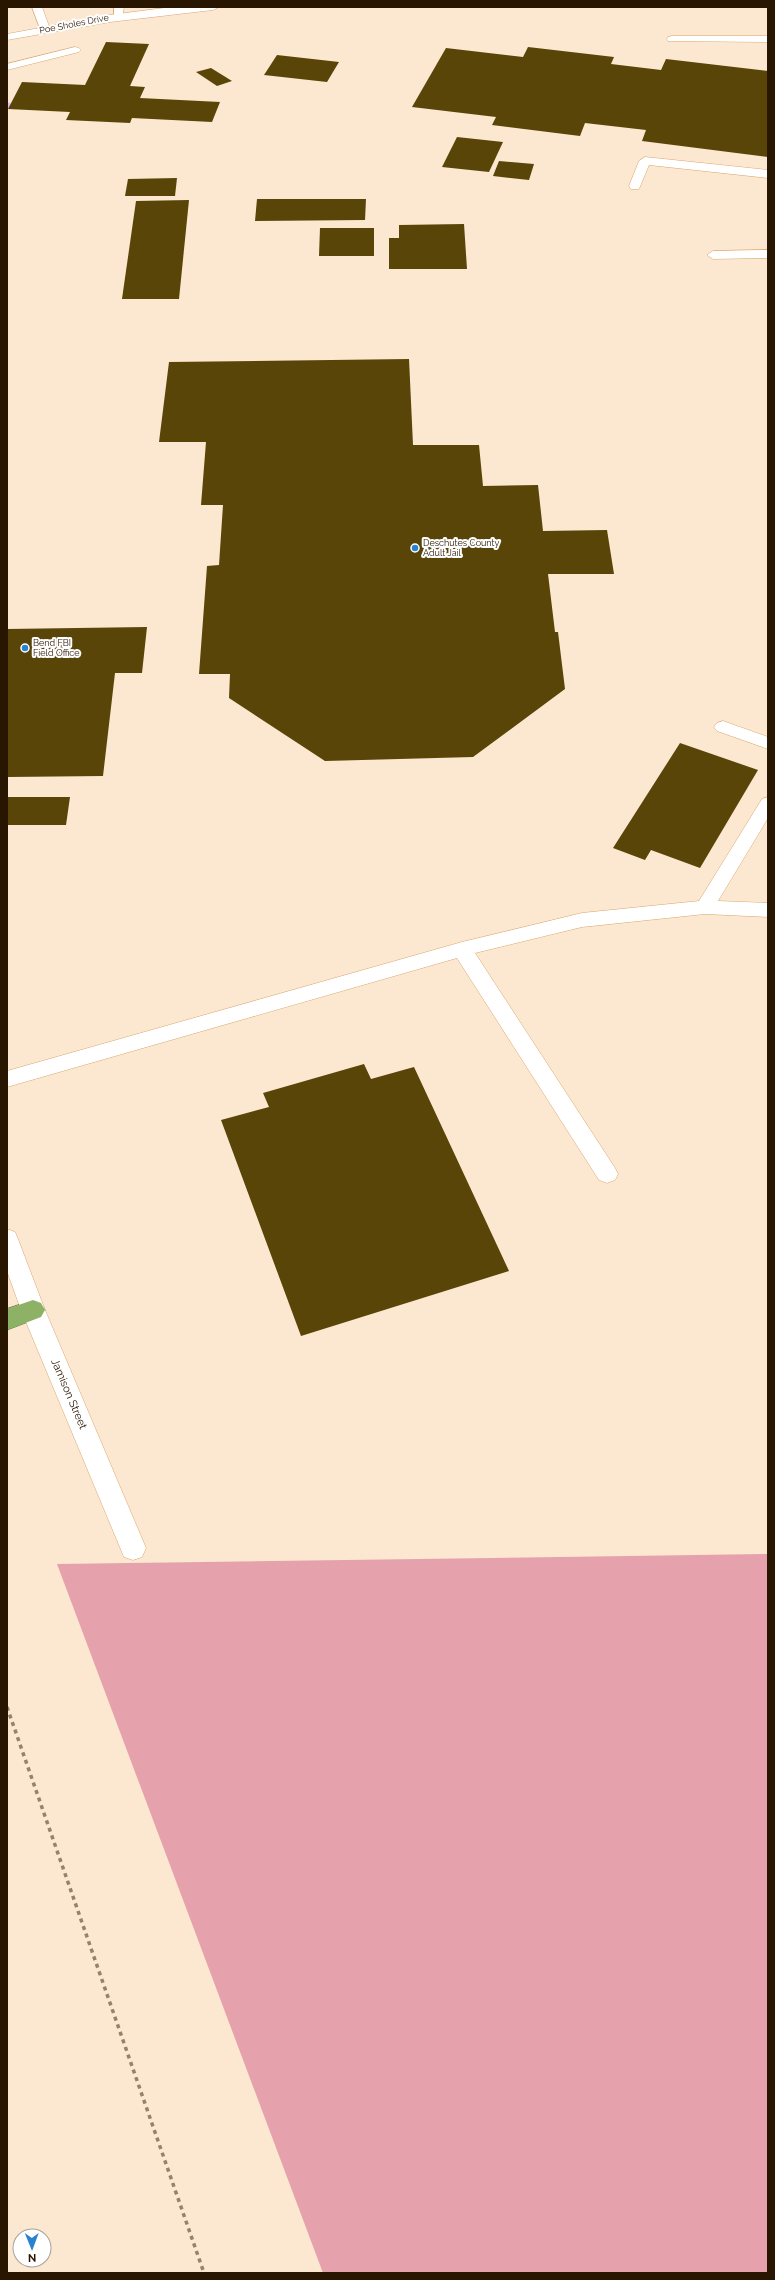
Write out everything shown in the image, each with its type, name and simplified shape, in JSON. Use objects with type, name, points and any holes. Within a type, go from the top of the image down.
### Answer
[{"type":"highway","points":[[7,1320],[34,1310]]},
{"type":"street","name":"Poe Sholes Drive","points":[[7,37],[119,11],[213,7]]},
{"type":"street","name":"Jamison Street","points":[[7,1239],[34,1310],[134,1548]]},
{"type":"lane","points":[[37,7],[45,29]]},
{"type":"lane","points":[[672,40],[768,39]]},
{"type":"lane","points":[[7,66],[75,50]]},
{"type":"lane","points":[[635,186],[645,161],[768,174]]},
{"type":"lane","points":[[713,254],[768,254]]},
{"type":"lane","points":[[723,726],[768,743]]},
{"type":"lane","points":[[706,906],[768,803]]},
{"type":"lane","points":[[7,1079],[462,949],[582,920],[706,906],[768,910]]},
{"type":"lane","points":[[462,949],[607,1174]]},
{"type":"path","points":[[7,1706],[204,2273]]},
{"type":"shaded area","points":[[768,1554],[768,2273],[323,2273],[57,1564]]},
{"type":"building","points":[[106,42],[149,44],[130,86],[145,87],[140,98],[220,102],[212,122],[132,118],[130,123],[66,120],[70,112],[8,109],[22,82],[85,85]]},
{"type":"building","points":[[528,47],[614,57],[611,64],[661,70],[666,59],[768,71],[768,157],[642,141],[646,130],[585,123],[580,136],[492,125],[496,117],[412,107],[446,48],[523,57]]},
{"type":"building","points":[[277,55],[339,62],[327,82],[264,75]]},
{"type":"building","points":[[211,68],[232,81],[217,86],[196,72]]},
{"type":"building","points":[[457,137],[503,142],[489,172],[442,167]]},
{"type":"building","points":[[499,161],[534,164],[529,180],[493,176]]},
{"type":"building","points":[[177,178],[175,196],[125,196],[128,179]]},
{"type":"building","points":[[257,199],[366,199],[365,220],[255,221]]},
{"type":"building","points":[[189,200],[179,299],[122,299],[136,201]]},
{"type":"building","points":[[464,224],[467,269],[389,269],[389,238],[399,238],[399,225]]},
{"type":"building","points":[[320,228],[374,228],[374,256],[319,256]]},
{"type":"building","name":"Deschutes County Adult Jail","points":[[409,359],[413,445],[479,445],[483,486],[538,485],[543,531],[607,530],[614,574],[548,574],[555,632],[558,632],[565,689],[473,757],[325,761],[229,698],[230,674],[199,674],[207,566],[219,565],[223,505],[201,505],[206,442],[159,442],[169,362]]},
{"type":"building","points":[[147,627],[142,673],[115,673],[103,776],[7,777],[7,629]]},
{"type":"building","points":[[680,743],[758,770],[700,868],[651,850],[645,860],[613,848]]},
{"type":"building","points":[[7,797],[70,797],[66,825],[7,825]]},
{"type":"building","points":[[364,1064],[371,1079],[414,1067],[509,1271],[301,1336],[221,1120],[269,1107],[263,1093]]},
{"type":"place","name":"Deschutes County Adult Jail","points":[[415,548]]},
{"type":"place","name":"Bend FBI Field Office","points":[[25,648]]}]
